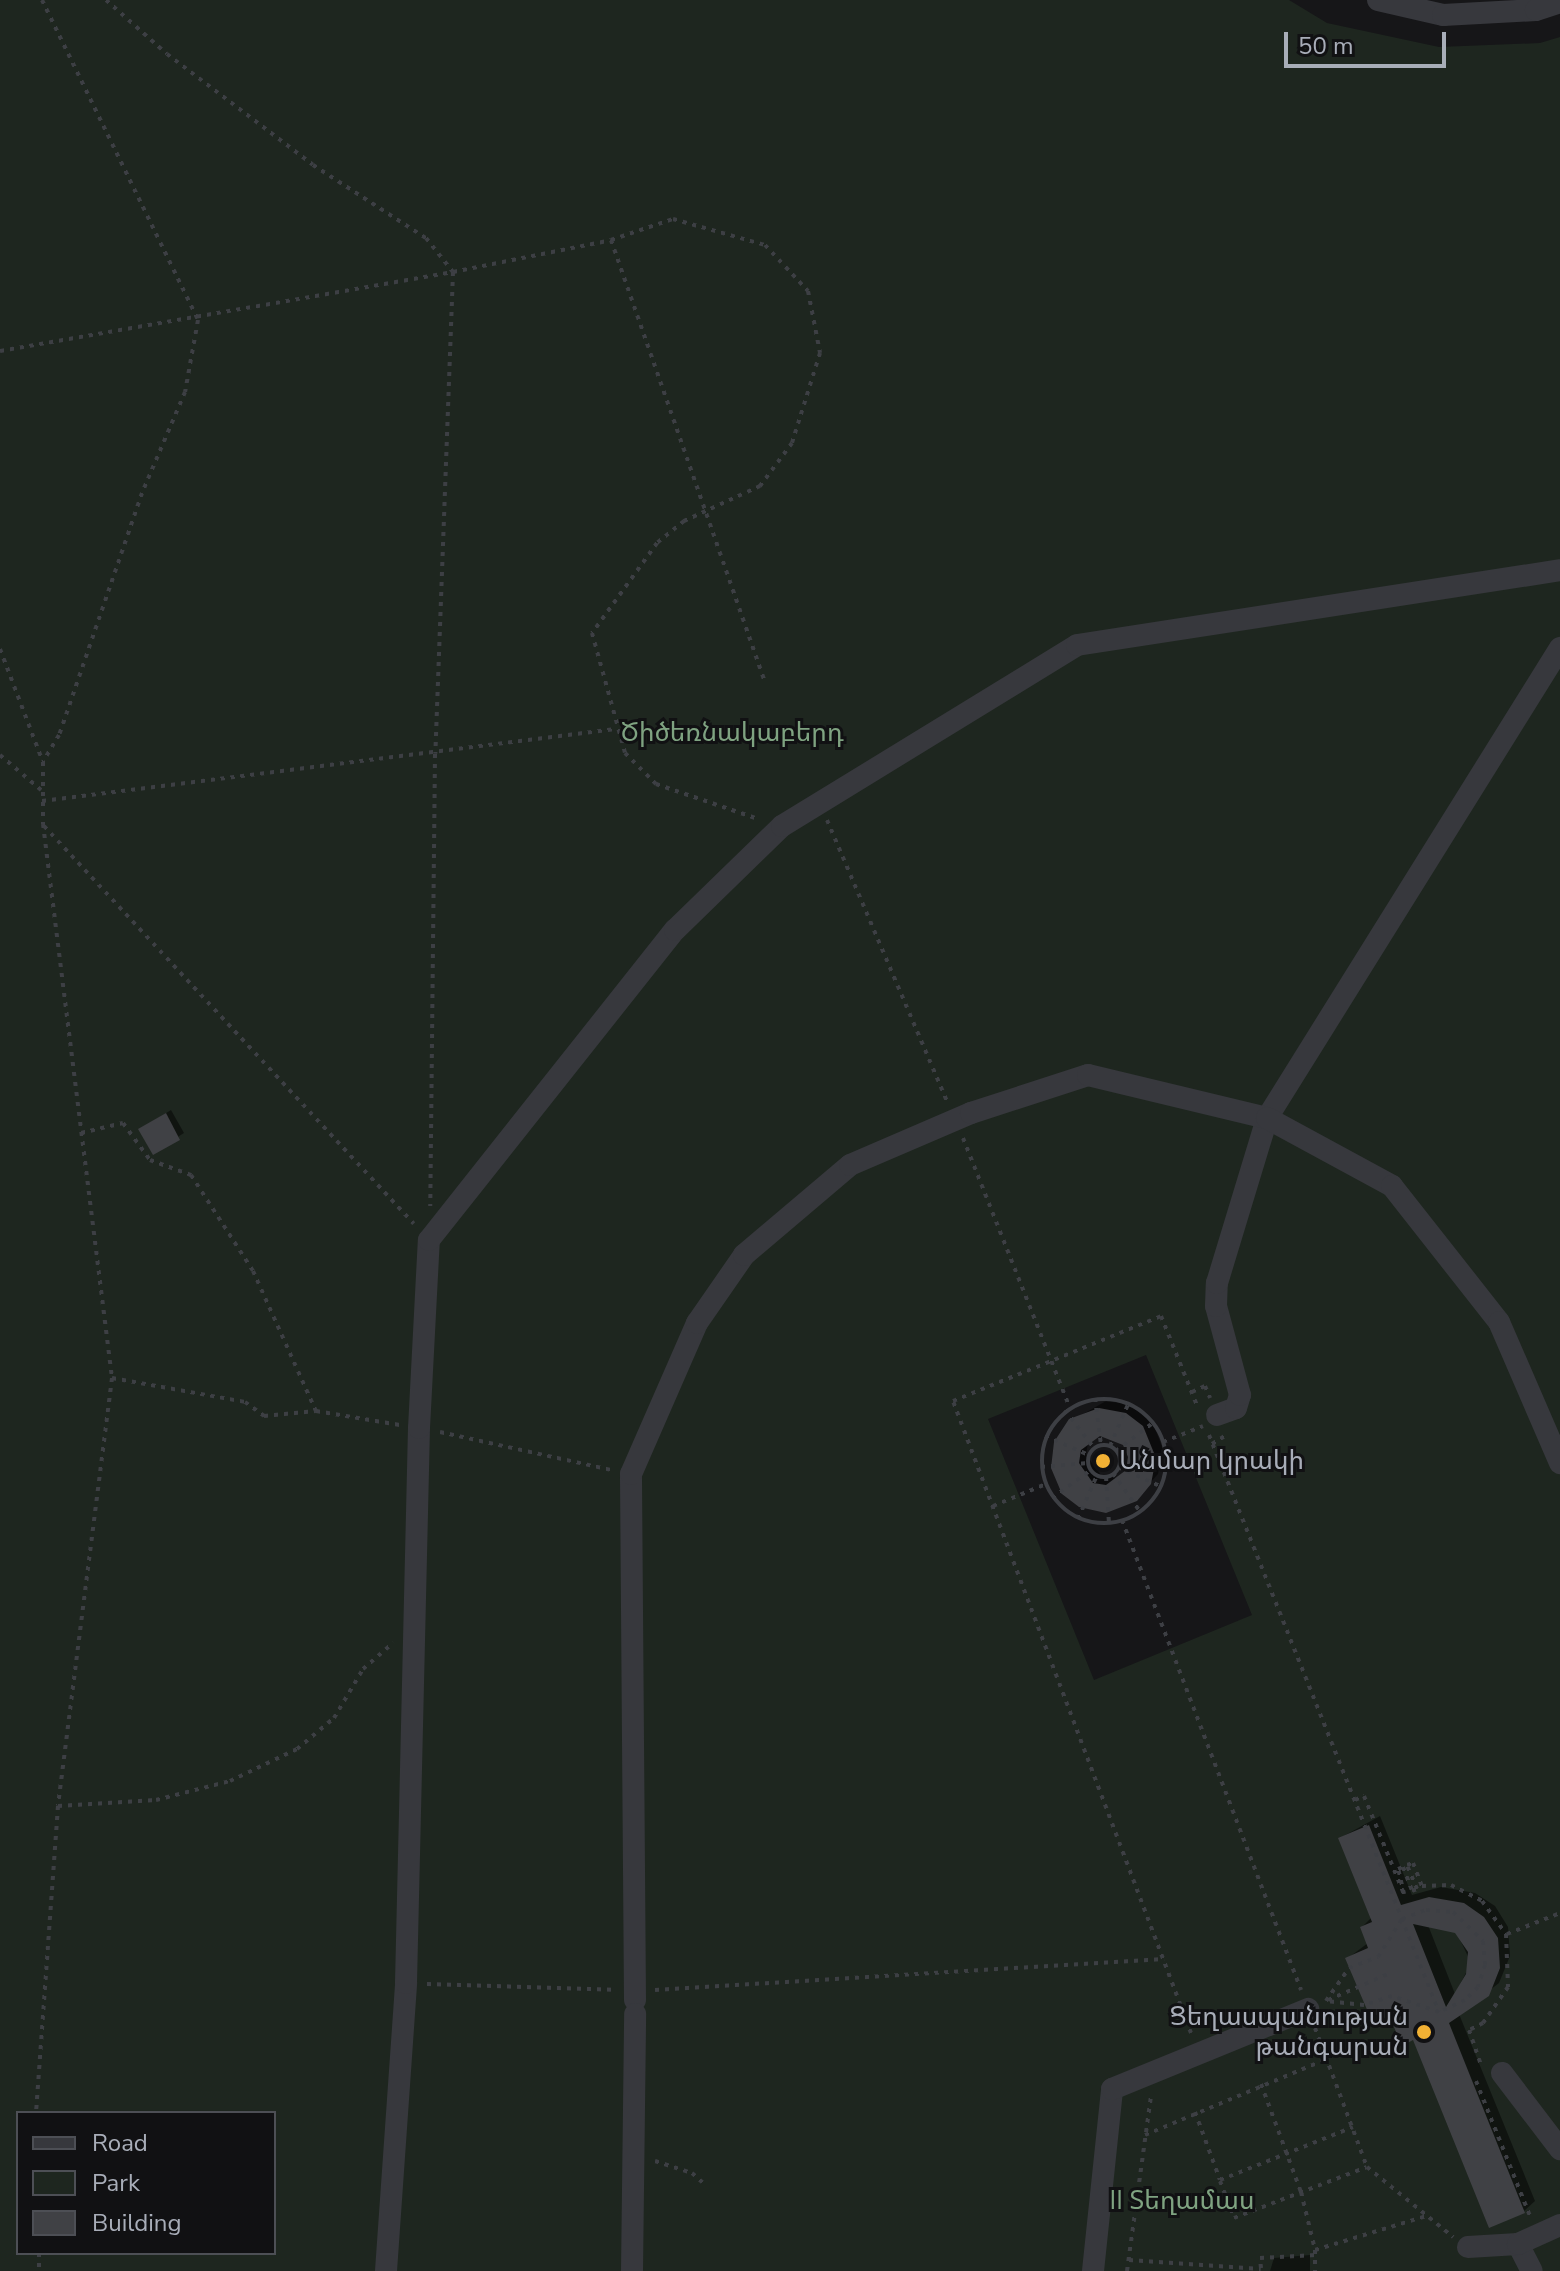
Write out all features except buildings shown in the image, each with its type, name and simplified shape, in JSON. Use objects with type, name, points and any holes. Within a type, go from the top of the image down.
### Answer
[{"type":"street","points":[[1378,0],[1443,15],[1536,10],[1560,2]]},
{"type":"street","points":[[386,2271],[406,1983],[419,1428],[429,1240],[675,930],[782,826],[822,806],[1077,645],[1560,570]]},
{"type":"street","points":[[1211,1420],[1236,1408],[1240,1395],[1216,1306],[1217,1283],[1267,1118],[1560,648]]},
{"type":"street","points":[[632,2271],[635,2002],[631,1474],[697,1323],[744,1255],[850,1165],[955,1119],[1088,1075],[1267,1118],[1392,1186],[1499,1322],[1560,1463]]},
{"type":"street","points":[[1093,2271],[1112,2089],[1317,2005]]},
{"type":"street","points":[[1494,2075],[1560,2149]]},
{"type":"street","points":[[1468,2247],[1560,2225]]},
{"type":"street","points":[[1519,2235],[1532,2271]]},
{"type":"path","points":[[42,0],[198,320],[185,392],[142,493],[59,735],[43,762]]},
{"type":"path","points":[[106,0],[167,54],[313,165],[426,238],[453,272],[435,754],[429,1240]]},
{"type":"path","points":[[0,351],[198,320],[453,272],[611,240],[673,219],[765,245],[808,291],[820,353],[792,443],[760,486],[706,510],[657,543],[592,633],[625,753],[656,784],[782,826]]},
{"type":"path","points":[[611,240],[765,682]]},
{"type":"path","points":[[0,649],[43,762],[43,824],[112,1378],[58,1806],[36,2111]]},
{"type":"path","points":[[42,801],[616,729]]},
{"type":"path","points":[[0,755],[42,791]]},
{"type":"path","points":[[822,806],[955,1119],[1068,1409],[1094,1448]]},
{"type":"path","points":[[43,824],[429,1240]]},
{"type":"path","points":[[81,1133],[123,1123],[150,1160],[191,1175],[253,1271],[316,1411]]},
{"type":"path","points":[[1193,2037],[953,1401],[1161,1316],[1211,1420],[1439,2012]]},
{"type":"path","points":[[112,1378],[245,1402],[264,1416],[316,1411],[419,1428],[631,1474]]},
{"type":"path","points":[[1095,1398],[1101,1445]]},
{"type":"path","points":[[1095,1398],[1129,1402],[1154,1422],[1167,1455],[1162,1487],[1141,1513],[1109,1524],[1078,1519],[1052,1498],[1041,1467],[1045,1436],[1068,1409],[1095,1398]]},
{"type":"path","points":[[1110,1446],[1129,1402]]},
{"type":"path","points":[[1162,1442],[1211,1420]]},
{"type":"path","points":[[1116,1451],[1154,1422]]},
{"type":"path","points":[[1045,1436],[1089,1455]]},
{"type":"path","points":[[1101,1445],[1110,1446],[1116,1451],[1118,1467],[1106,1477],[1097,1475],[1088,1463],[1089,1455],[1101,1445]]},
{"type":"path","points":[[1119,1459],[1167,1455]]},
{"type":"path","points":[[1041,1467],[1088,1463]]},
{"type":"path","points":[[1118,1467],[1162,1487]]},
{"type":"path","points":[[1052,1498],[1091,1470]]},
{"type":"path","points":[[1113,1473],[1141,1513]]},
{"type":"path","points":[[1078,1519],[1097,1475]]},
{"type":"path","points":[[1106,1477],[1109,1524]]},
{"type":"path","points":[[993,1506],[1047,1484]]},
{"type":"path","points":[[1122,1520],[1317,2005],[1327,2059],[1367,2167],[1439,2227]]},
{"type":"path","points":[[58,1806],[156,1800],[230,1781],[297,1749],[334,1718],[363,1669],[413,1627]]},
{"type":"path","points":[[1355,1800],[1364,1796],[1404,1894],[1398,1869],[1403,1867],[1412,1891],[1417,1889],[1407,1865],[1413,1863],[1422,1886],[1451,1885],[1482,1901],[1506,1934],[1508,1987],[1483,2023],[1469,2030],[1494,2075]]},
{"type":"path","points":[[1426,1910],[1453,1912],[1483,1941],[1485,1965],[1478,1987],[1465,2000],[1439,2012],[1392,1996],[1364,2005],[1317,2005],[1349,1968],[1378,1957],[1402,1919],[1426,1910]]},
{"type":"path","points":[[1506,1934],[1560,1913]]},
{"type":"path","points":[[406,1983],[635,2002],[1164,1959]]},
{"type":"path","points":[[1317,2005],[1388,1974]]},
{"type":"path","points":[[1145,2135],[1327,2059]]},
{"type":"path","points":[[1472,2081],[1532,2222],[1519,2235]]},
{"type":"path","points":[[1261,2084],[1301,2192],[1316,2252],[1315,2271]]},
{"type":"path","points":[[1127,2271],[1151,2092]]},
{"type":"path","points":[[1195,2112],[1234,2218],[1367,2167]]},
{"type":"path","points":[[1220,2180],[1353,2127]]},
{"type":"path","points":[[633,2164],[658,2161],[692,2173],[703,2183]]},
{"type":"path","points":[[1261,2269],[1260,2258],[1316,2252],[1426,2216]]},
{"type":"path","points":[[1129,2260],[1267,2267]]},
{"type":"green space","name":"Ծիծեռնակաբերդ","points":[[0,0],[1289,0],[1327,23],[1439,47],[1540,43],[1560,37],[1560,2271],[0,2271]],"holes":[[[1146,1355],[1252,1615],[1094,1680],[988,1419]]]},
{"type":"place","name":"Անմար կրակի","points":[[1103,1461]]},
{"type":"place","name":"Ցեղասպանության թանգարան","points":[[1424,2032]]},
{"type":"park label","name":"II Տեղամաս","points":[[1182,2201]]}]
